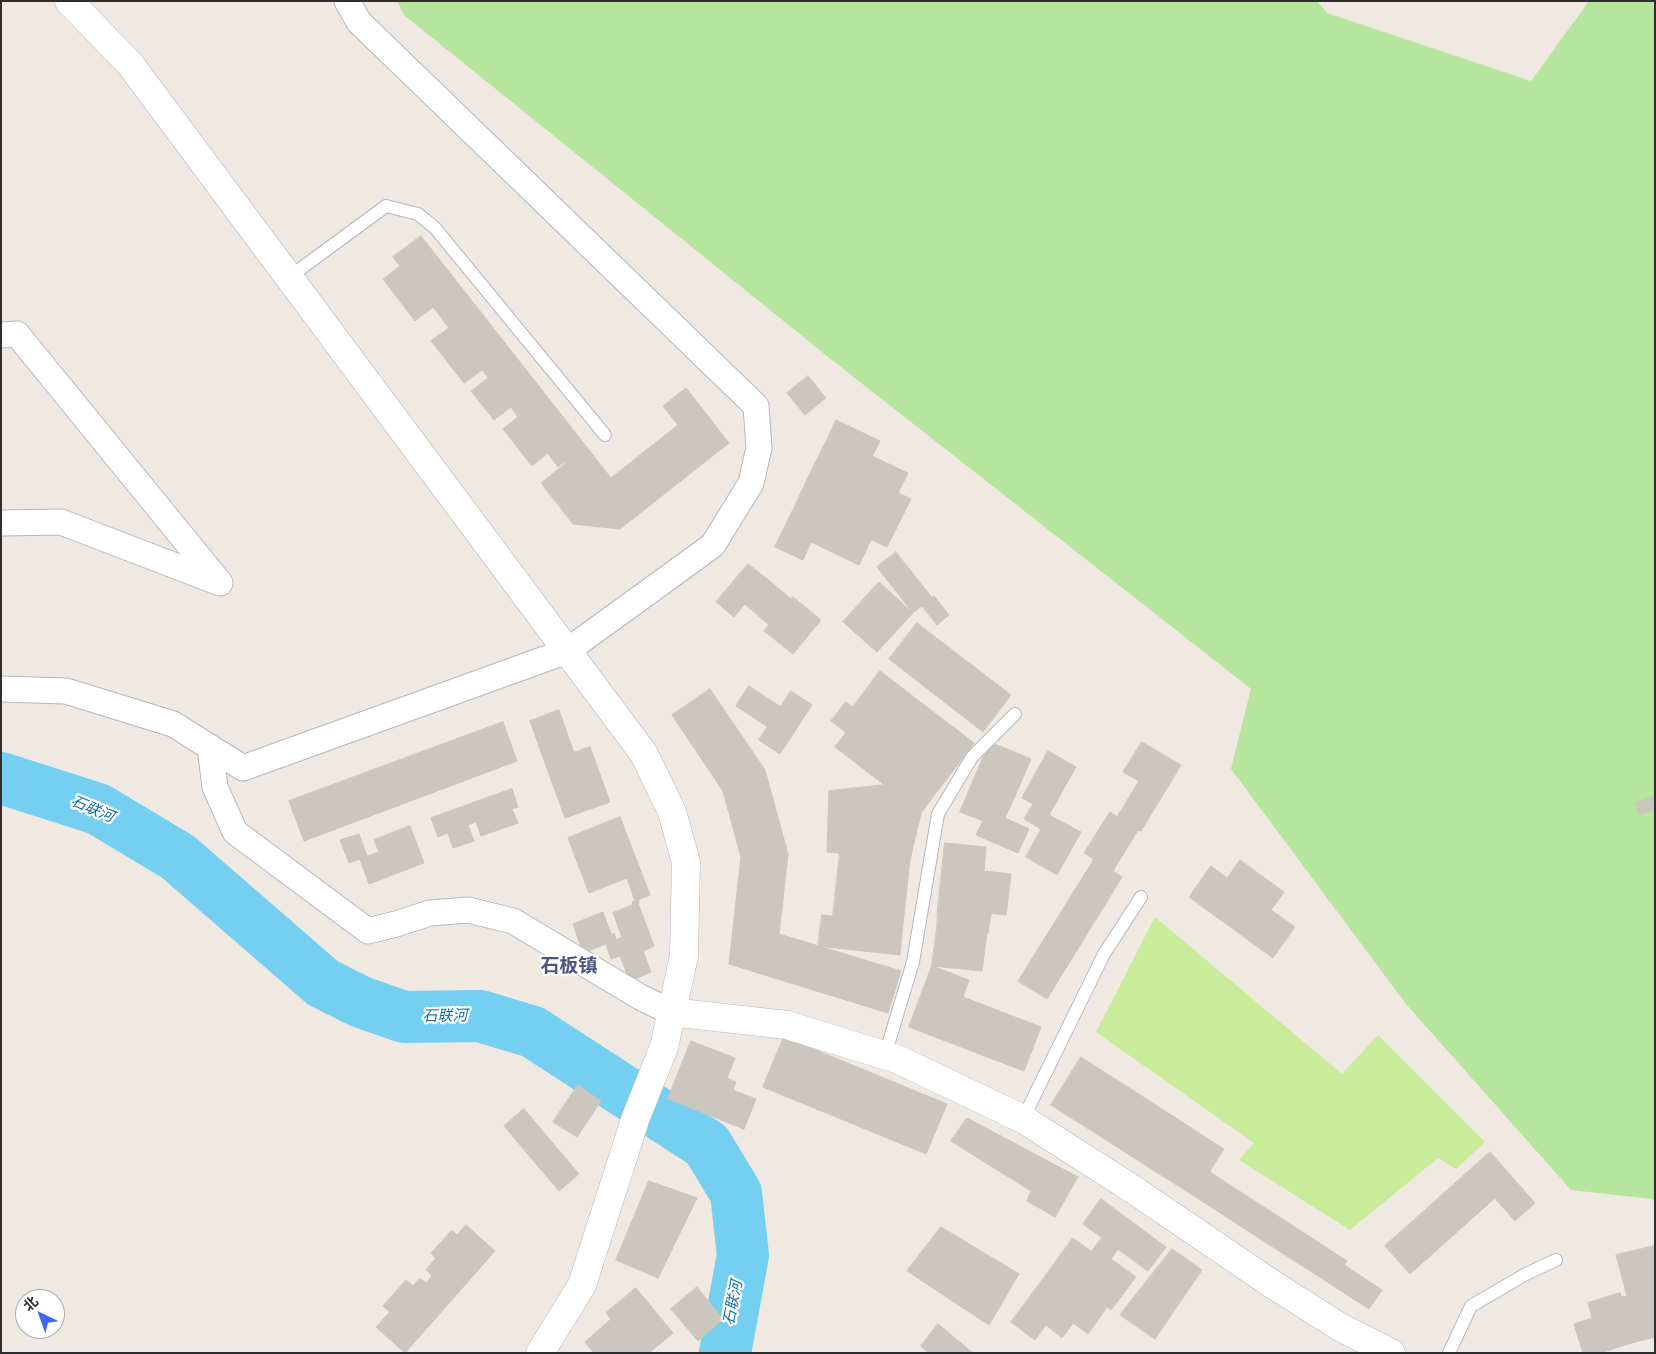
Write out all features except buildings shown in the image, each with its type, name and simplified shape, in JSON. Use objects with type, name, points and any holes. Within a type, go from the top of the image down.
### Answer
[{"type":"street","points":[[69,1],[130,64],[644,754],[672,812],[686,862],[684,956],[664,1047],[636,1117],[582,1285],[540,1353]]},
{"type":"street","points":[[1,689],[66,691],[173,724],[243,768],[567,651],[714,545],[751,483],[759,448],[756,406],[359,22],[347,1]]},
{"type":"street","points":[[1,335],[18,334],[220,583],[61,522],[1,523]]},
{"type":"street","points":[[210,747],[215,787],[235,832],[368,931],[430,913],[468,910],[513,921],[640,997],[671,1012],[787,1025],[898,1059],[1023,1119],[1132,1188],[1340,1328],[1391,1353]]},
{"type":"lane","points":[[288,278],[386,206],[418,214],[435,228],[605,435]]},
{"type":"lane","points":[[885,1055],[912,962],[938,814],[972,757],[1015,714]]},
{"type":"lane","points":[[1023,1119],[1104,954],[1141,897]]},
{"type":"lane","points":[[1449,1353],[1471,1306],[1526,1274],[1556,1260]]},
{"type":"green space","points":[[397,1],[1317,1],[1327,13],[1531,81],[1589,1],[1655,1],[1655,1202],[1652,1199],[1571,1190],[1406,1004],[1231,769],[1251,689],[832,360],[404,15]]},
{"type":"green space","points":[[1155,917],[1342,1074],[1378,1035],[1485,1142],[1456,1169],[1438,1158],[1350,1230],[1239,1160],[1254,1143],[1096,1032]]},
{"type":"waterway","name":"石联河","points":[[1,778],[98,809],[178,857],[323,983],[361,1002],[404,1017],[480,1016],[533,1032],[707,1145],[736,1193],[743,1255],[725,1353]]},
{"type":"district","name":"石板镇","points":[[569,967]]}]
